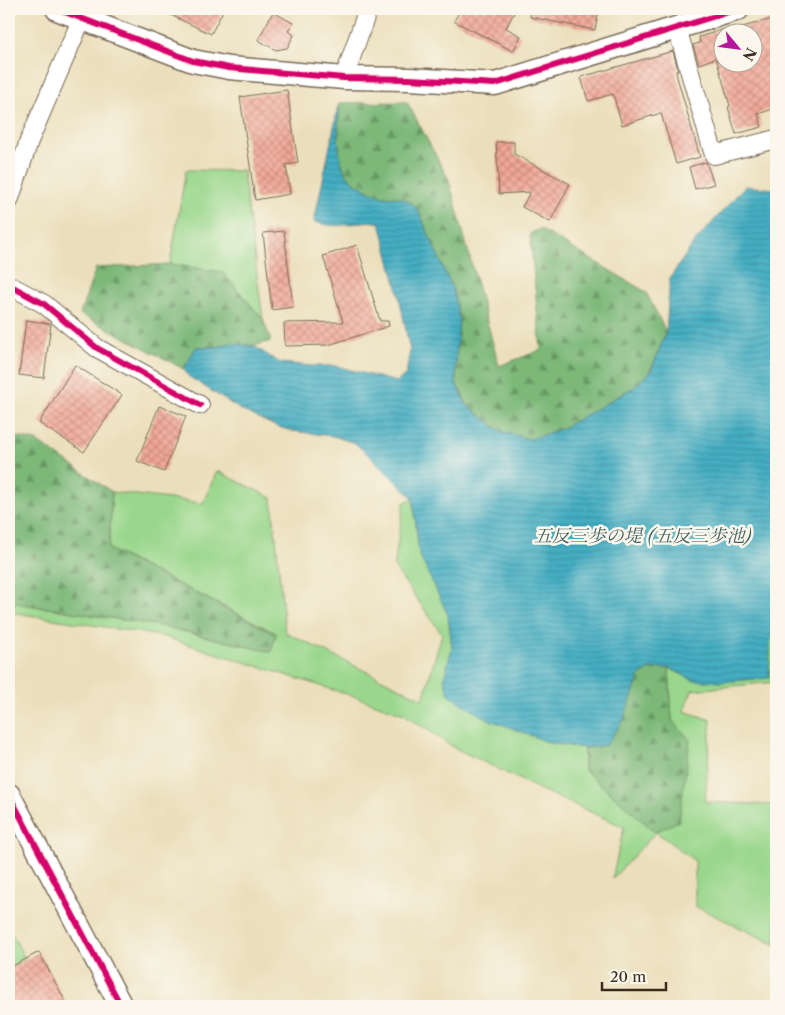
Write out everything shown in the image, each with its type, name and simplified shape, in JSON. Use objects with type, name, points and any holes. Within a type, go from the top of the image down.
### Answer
[{"type":"street","points":[[57,9],[193,61],[229,68],[344,78],[495,84],[738,9]]},
{"type":"street","points":[[344,78],[368,9]]},
{"type":"street","points":[[9,200],[30,141],[82,18]]},
{"type":"street","points":[[677,28],[714,155],[776,139]]},
{"type":"street","points":[[9,285],[44,304],[97,348],[200,405]]},
{"type":"street","points":[[9,795],[121,1006]]},
{"type":"green space","points":[[407,102],[449,180],[499,366],[541,350],[530,234],[540,229],[646,292],[666,332],[651,371],[633,388],[561,429],[531,439],[502,432],[467,404],[456,383],[459,320],[453,290],[418,210],[407,200],[379,195],[350,179],[343,168],[339,150],[339,103]]},
{"type":"green space","points":[[186,170],[243,171],[263,319],[222,272],[170,264]]},
{"type":"green space","points":[[170,264],[222,272],[263,319],[271,341],[254,346],[230,343],[217,347],[197,347],[184,369],[80,314],[96,268]]},
{"type":"green space","points":[[9,435],[36,441],[112,492],[109,549],[276,634],[271,652],[161,626],[9,602]]},
{"type":"green space","points":[[217,471],[272,498],[285,632],[423,699],[442,634],[394,567],[404,503],[413,498],[419,554],[448,615],[452,648],[444,679],[550,743],[584,748],[584,770],[672,720],[669,668],[693,680],[722,682],[773,593],[776,583],[776,682],[692,690],[684,711],[711,720],[705,802],[776,805],[776,945],[695,906],[695,861],[656,832],[612,879],[624,827],[539,789],[453,747],[404,714],[356,697],[161,636],[9,612],[9,602],[161,626],[271,652],[276,633],[109,549],[112,492],[203,503]]},
{"type":"green space","points":[[669,668],[672,720],[690,740],[679,821],[655,832],[584,770],[584,748],[606,745],[632,697],[640,675],[650,669]]},
{"type":"green space","points":[[9,929],[51,1006],[9,1006]]},
{"type":"water","name":"五反三歩の堤 (五反三歩池)","points":[[339,103],[339,150],[343,168],[347,175],[354,182],[370,191],[403,199],[418,210],[453,290],[459,320],[456,383],[466,404],[502,432],[531,439],[561,429],[633,388],[651,371],[666,332],[670,278],[693,244],[745,186],[776,189],[776,583],[773,593],[769,678],[722,682],[693,680],[669,668],[650,669],[640,675],[623,721],[606,745],[584,748],[550,743],[483,717],[449,694],[444,679],[452,648],[448,615],[419,554],[413,498],[355,443],[333,436],[292,431],[275,426],[241,410],[188,376],[184,369],[196,347],[217,347],[230,343],[254,346],[280,363],[336,366],[397,382],[406,374],[410,351],[398,291],[380,223],[366,222],[336,226],[314,222]]},
{"type":"building","points":[[158,9],[224,9],[211,34]]},
{"type":"building","points":[[461,9],[516,9],[506,28],[521,36],[513,51],[454,21]]},
{"type":"building","points":[[531,9],[599,9],[595,30],[530,17]]},
{"type":"building","points":[[273,12],[293,23],[288,31],[294,35],[287,48],[276,50],[258,40]]},
{"type":"building","points":[[776,18],[776,108],[758,114],[762,127],[736,134],[728,107],[730,106],[720,72],[762,72],[761,22]]},
{"type":"building","points":[[712,33],[712,59],[699,64],[693,45],[700,43],[699,37]]},
{"type":"building","points":[[673,51],[678,70],[676,71],[677,77],[700,157],[676,164],[661,113],[622,125],[613,94],[588,101],[581,77]]},
{"type":"building","points":[[287,90],[298,163],[286,165],[290,194],[255,200],[240,97]]},
{"type":"building","points":[[496,142],[514,142],[514,154],[570,184],[550,222],[522,207],[530,192],[499,194]]},
{"type":"building","points":[[706,162],[714,184],[695,189],[689,167]]},
{"type":"building","points":[[284,231],[293,307],[272,310],[263,233]]},
{"type":"building","points":[[357,245],[380,321],[388,321],[389,326],[328,345],[285,346],[284,323],[343,322],[323,256]]},
{"type":"building","points":[[26,320],[51,324],[44,378],[19,375]]},
{"type":"building","points":[[75,365],[122,395],[84,452],[39,423]]},
{"type":"building","points":[[159,406],[186,416],[164,472],[137,461]]},
{"type":"building","points":[[39,952],[68,1006],[9,1006],[9,968]]},
{"type":"cycle path","points":[[57,9],[193,61],[229,68],[344,78],[409,79],[495,84],[738,9]]},
{"type":"cycle path","points":[[9,285],[44,304],[97,348],[200,405]]},
{"type":"cycle path","points":[[9,795],[121,1006]]}]
